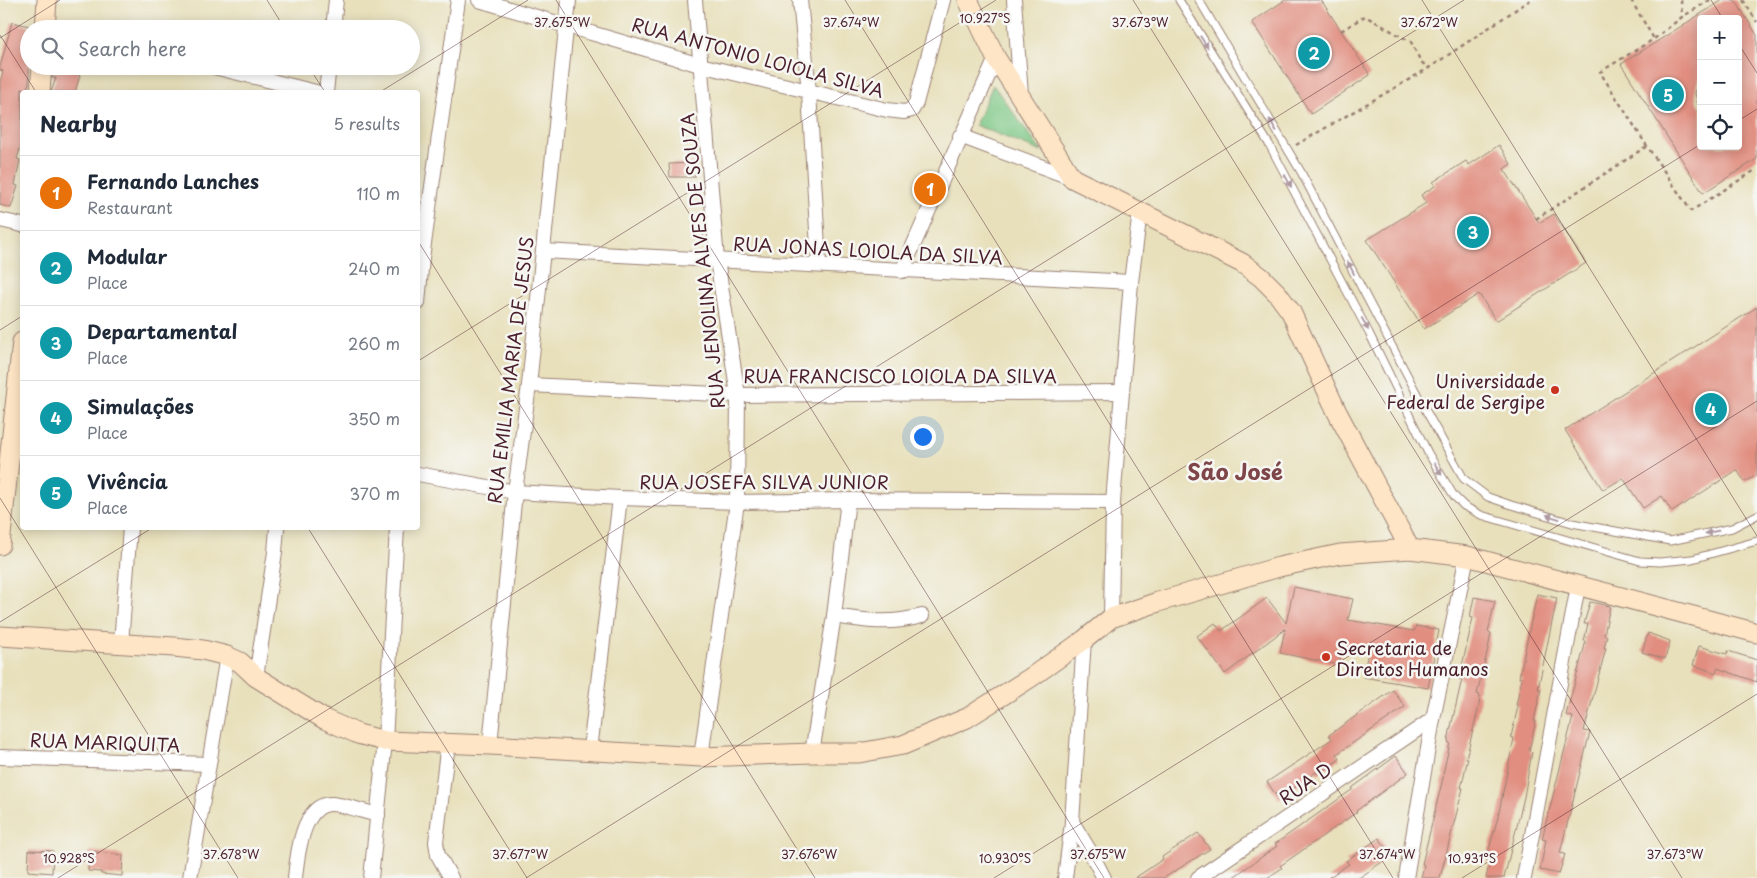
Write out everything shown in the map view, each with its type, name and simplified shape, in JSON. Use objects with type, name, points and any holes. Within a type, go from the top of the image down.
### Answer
[{"type":"street","points":[[47,0],[49,20]]},
{"type":"street","points":[[334,20],[336,0]]},
{"type":"street","points":[[420,257],[458,0]]},
{"type":"street","name":"RUA ANTONIO LOIOLA SILVA","points":[[479,0],[700,65],[887,110],[904,112],[912,110],[919,92],[943,0]]},
{"type":"street","name":"RUA EMILIA MARIA DE JESUS","points":[[490,745],[514,492],[529,385],[544,251],[569,0]]},
{"type":"street","name":"RUA JENOLINA ALVES DE SOUZA","points":[[695,0],[717,260],[738,395],[737,502],[701,756]]},
{"type":"street","points":[[800,0],[809,92],[819,265]]},
{"type":"street","points":[[968,0],[996,58],[1072,178]]},
{"type":"street","points":[[1014,0],[1021,98]]},
{"type":"street","points":[[902,270],[996,58]]},
{"type":"street","points":[[40,90],[41,75]]},
{"type":"street","points":[[247,75],[308,90]]},
{"type":"street","points":[[326,90],[328,75]]},
{"type":"street","points":[[960,136],[1072,178],[1242,263],[1278,292],[1291,312],[1337,412],[1410,549]]},
{"type":"street","points":[[1111,618],[1113,502],[1131,282],[1140,212]]},
{"type":"street","points":[[0,220],[20,225]]},
{"type":"street","name":"RUA JONAS LOIOLA DA SILVA","points":[[544,251],[1131,282]]},
{"type":"street","name":"RUA FRANCISCO LOIOLA DA SILVA","points":[[529,385],[738,395],[1122,392]]},
{"type":"street","points":[[0,545],[20,394]]},
{"type":"street","name":"RUA JOSEFA SILVA JUNIOR","points":[[420,474],[514,492],[620,498],[737,502],[848,500],[1113,502]]},
{"type":"street","points":[[590,750],[620,498]]},
{"type":"street","points":[[812,753],[834,616],[848,500]]},
{"type":"street","points":[[121,643],[130,530]]},
{"type":"street","points":[[256,677],[277,530]]},
{"type":"street","points":[[371,878],[385,741],[397,530]]},
{"type":"street","points":[[0,636],[203,650],[227,656],[240,662],[256,677],[324,719],[358,734],[385,741],[701,756],[860,753],[903,746],[967,718],[1030,678],[1084,640],[1111,618],[1158,602],[1280,567],[1340,554],[1410,549],[1467,556],[1757,633]]},
{"type":"street","points":[[1404,876],[1433,719],[1467,556]]},
{"type":"street","points":[[1524,878],[1578,586]]},
{"type":"street","points":[[834,616],[877,622],[901,622],[922,616]]},
{"type":"street","points":[[1065,878],[1072,822],[1084,640]]},
{"type":"street","points":[[190,878],[227,656]]},
{"type":"street","name":"RUA D","points":[[1198,878],[1433,719]]},
{"type":"street","points":[[448,744],[436,842],[438,855],[451,878]]},
{"type":"street","name":"RUA MARIQUITA","points":[[0,757],[208,764]]},
{"type":"street","points":[[295,878],[297,856],[306,824],[314,812],[323,806],[332,804],[378,815]]},
{"type":"street","points":[[1072,822],[1104,878]]},
{"type":"lane","points":[[1179,0],[1269,144],[1369,332],[1428,454],[1454,496],[1464,506],[1481,515],[1640,561],[1660,562],[1692,559],[1757,541]]},
{"type":"lane","points":[[1199,0],[1301,172],[1426,411],[1464,479],[1488,497],[1572,523],[1670,541],[1732,528],[1757,515]]},
{"type":"path","points":[[1296,145],[1429,68],[1530,0]]},
{"type":"path","points":[[1631,0],[1654,39]]},
{"type":"path","points":[[1681,0],[1682,17]]},
{"type":"path","points":[[1710,0],[1682,17],[1654,39],[1600,72],[1691,211],[1757,170]]},
{"type":"path","points":[[1743,0],[1757,22]]},
{"type":"path","points":[[1341,31],[1365,16],[1410,42],[1421,62],[1429,68]]},
{"type":"path","points":[[1536,219],[1647,146]]},
{"type":"green space","points":[[993,85],[1042,152],[975,125]]},
{"type":"building","points":[[1285,0],[1321,0],[1370,75],[1311,114],[1252,22]]},
{"type":"building","points":[[1723,0],[1735,0],[1757,35],[1757,159],[1703,193],[1621,64],[1697,16],[1697,83],[1695,93],[1697,102],[1697,150],[1742,150],[1742,15],[1699,15]]},
{"type":"building","points":[[12,22],[20,24],[20,75],[29,75],[29,82],[27,89],[20,90],[20,149],[17,159],[20,160],[15,185],[18,186],[11,208],[0,205],[0,82],[3,71],[0,70]]},
{"type":"building","points":[[53,75],[80,75],[76,90],[52,90],[56,78],[52,78]]},
{"type":"building","points":[[1499,145],[1511,164],[1504,169],[1539,223],[1554,214],[1586,263],[1496,321],[1479,294],[1424,329],[1367,240],[1426,203],[1421,195],[1435,186],[1433,182],[1466,161],[1469,165]]},
{"type":"building","points":[[695,163],[695,177],[670,177],[669,164]]},
{"type":"building","points":[[1757,307],[1757,475],[1745,482],[1737,470],[1672,512],[1662,496],[1643,508],[1623,478],[1603,490],[1565,430]]},
{"type":"building","points":[[1294,587],[1353,599],[1348,620],[1414,631],[1416,626],[1439,630],[1428,688],[1363,677],[1368,652],[1342,648],[1339,665],[1280,653],[1285,629],[1225,674],[1197,636],[1215,623],[1221,631],[1267,598],[1286,623]]},
{"type":"building","points":[[1537,594],[1557,598],[1538,689],[1541,689],[1529,751],[1532,752],[1524,797],[1504,878],[1486,878],[1490,861],[1486,860],[1498,817],[1514,738],[1511,737],[1522,678],[1519,678]]},
{"type":"building","points":[[1474,597],[1495,601],[1488,632],[1491,633],[1489,644],[1477,694],[1480,695],[1479,706],[1466,758],[1468,758],[1461,788],[1463,788],[1440,878],[1421,878],[1424,865],[1422,864],[1450,743],[1448,742],[1450,731],[1462,679],[1459,679],[1473,618],[1470,617]]},
{"type":"building","points":[[1590,602],[1610,606],[1604,635],[1607,636],[1604,648],[1606,648],[1584,731],[1590,732],[1560,853],[1565,854],[1559,874],[1540,870],[1546,840],[1542,839],[1573,717],[1566,715],[1586,641],[1584,641],[1588,624],[1584,624]]},
{"type":"building","points":[[1648,633],[1670,641],[1665,659],[1642,652]]},
{"type":"building","points":[[1699,646],[1727,654],[1728,651],[1757,660],[1757,682],[1717,668],[1716,673],[1693,665]]},
{"type":"building","points":[[1393,690],[1405,707],[1337,754],[1340,759],[1318,774],[1316,772],[1279,799],[1267,782],[1332,739],[1329,735]]},
{"type":"building","points":[[1396,756],[1408,773],[1357,812],[1280,866],[1282,868],[1267,878],[1232,878],[1277,846],[1275,844]]},
{"type":"building","points":[[1198,833],[1210,849],[1164,878],[1135,878],[1163,859],[1162,857]]},
{"type":"building","points":[[1379,838],[1392,855],[1359,878],[1328,878],[1349,864],[1346,861]]},
{"type":"building","points":[[29,850],[53,851],[52,873],[28,871]]},
{"type":"building","points":[[89,851],[123,855],[122,876],[88,871]]},
{"type":"place","name":"Modular","points":[[1314,53]]},
{"type":"place","name":"Vivência","points":[[1668,95]]},
{"type":"place","name":"Fernando Lanches","points":[[930,189]]},
{"type":"place","name":"Departamental","points":[[1473,232]]},
{"type":"place","name":"Universidade Federal de Sergipe","points":[[1555,390]]},
{"type":"place","name":"Simulações","points":[[1711,409]]},
{"type":"place","name":"Secretaria de Direitos Humanos","points":[[1326,657]]},
{"type":"district","name":"São José","points":[[1235,470]]}]
